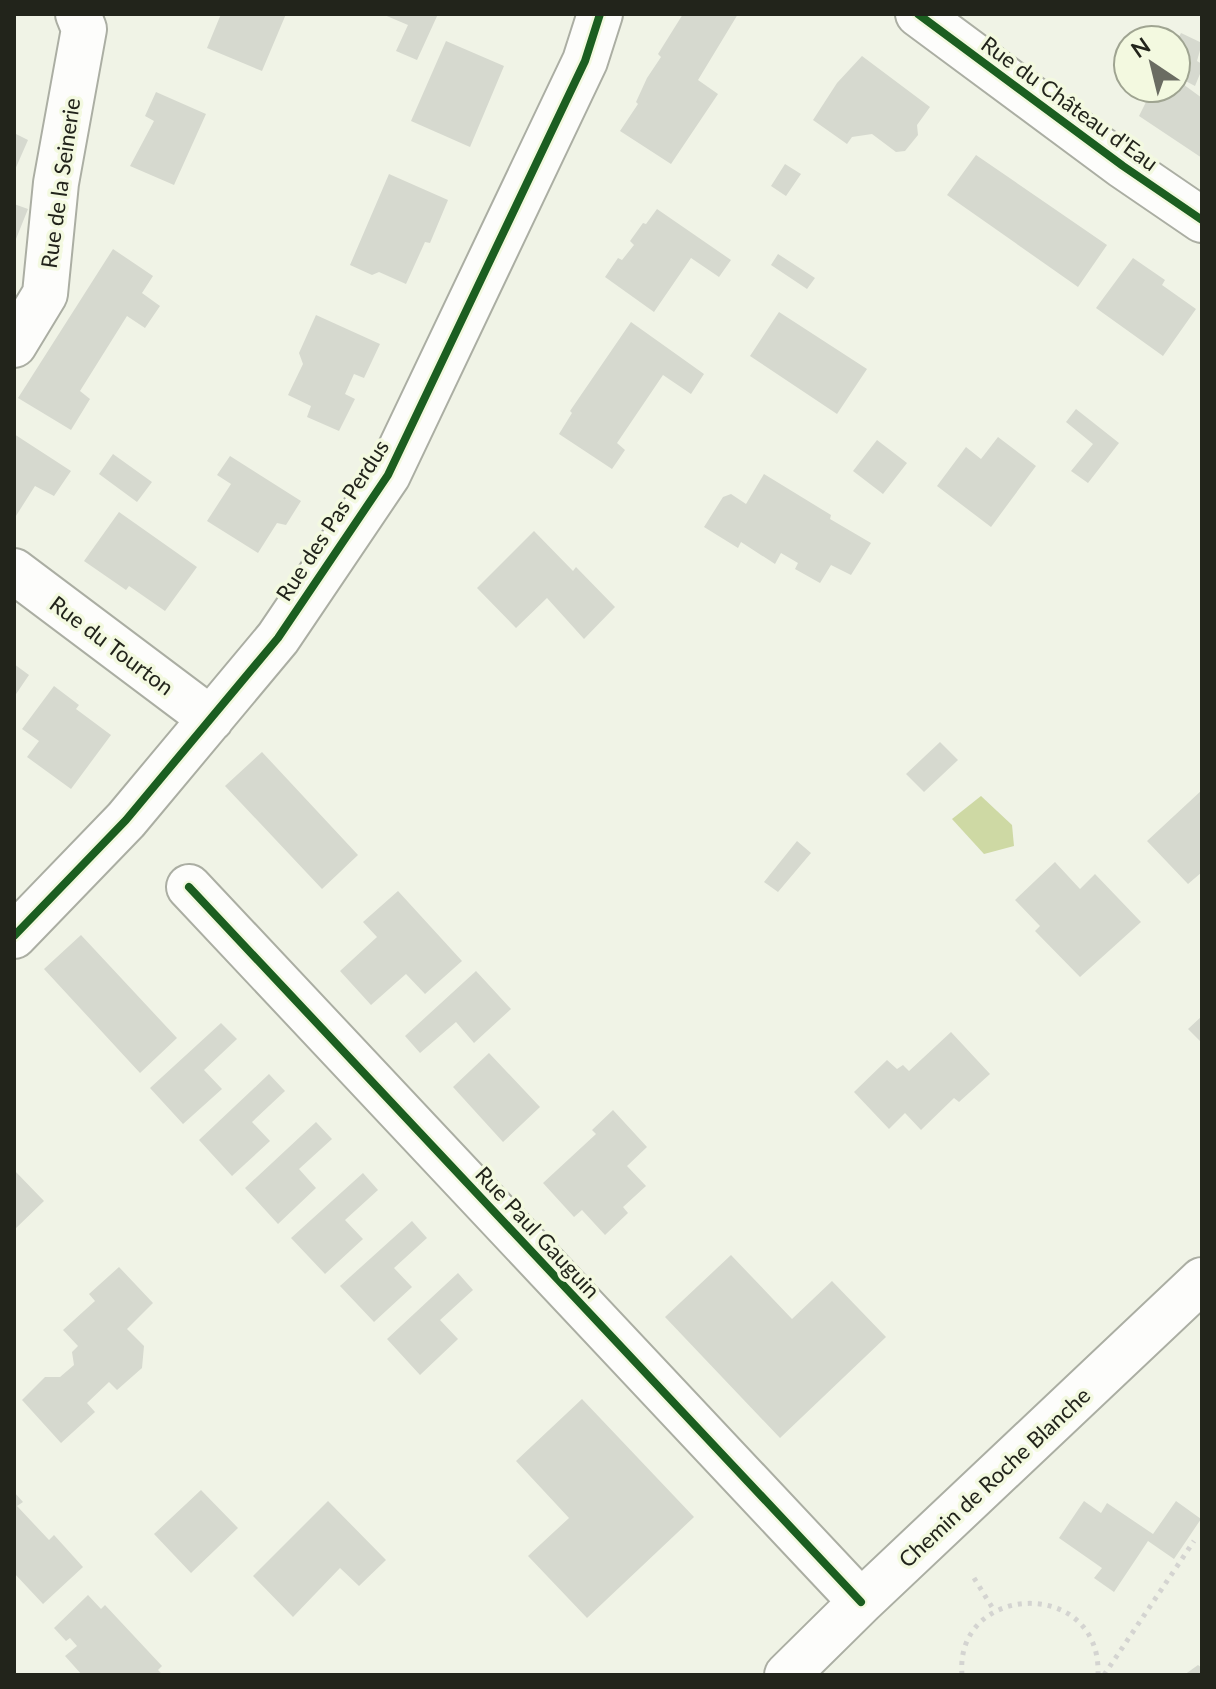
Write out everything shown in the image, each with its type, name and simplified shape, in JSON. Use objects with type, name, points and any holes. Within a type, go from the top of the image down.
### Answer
[{"type":"street","name":"Rue de la Seinerie","points":[[14,345],[45,294],[56,183],[84,29],[78,14]]},
{"type":"street","name":"Rue des Pas Perdus","points":[[14,936],[126,820],[278,638],[388,475],[585,61],[600,14]]},
{"type":"street","name":"Rue du Château d'Eau","points":[[918,14],[1202,220]]},
{"type":"street","name":"Rue du Tourton","points":[[14,571],[211,719]]},
{"type":"street","name":"Rue Paul Gauguin","points":[[189,887],[861,1602]]},
{"type":"street","name":"Chemin de Roche Blanche","points":[[787,1675],[1202,1280]]},
{"type":"path","points":[[1104,1675],[1194,1541]]},
{"type":"path","points":[[974,1578],[995,1612]]},
{"type":"path","points":[[962,1675],[965,1650],[971,1635],[995,1612],[1027,1602],[1059,1608],[1073,1617],[1092,1641],[1097,1655],[1098,1675]]},
{"type":"shaded area","points":[[981,796],[1012,825],[1014,846],[984,854],[952,819]]},
{"type":"building","points":[[221,14],[286,14],[262,71],[207,48]]},
{"type":"building","points":[[382,14],[438,14],[417,60],[396,51],[408,25]]},
{"type":"building","points":[[683,14],[738,14],[698,80],[718,94],[671,164],[620,131],[638,104],[636,102],[647,78],[661,57],[658,54]]},
{"type":"building","points":[[1192,38],[1202,43],[1197,61],[1202,64],[1202,69],[1195,86],[1192,84]]},
{"type":"building","points":[[446,41],[504,66],[470,147],[411,121]]},
{"type":"building","points":[[862,56],[930,107],[917,125],[918,135],[905,151],[896,152],[872,134],[852,137],[847,144],[813,120],[837,83]]},
{"type":"building","points":[[1192,91],[1202,98],[1202,158],[1139,116],[1145,104],[1192,104]]},
{"type":"building","points":[[156,92],[206,114],[174,185],[130,166],[154,121],[145,116]]},
{"type":"building","points":[[14,133],[28,140],[14,172]]},
{"type":"building","points":[[976,155],[1107,245],[1078,287],[947,195]]},
{"type":"building","points":[[785,164],[801,174],[786,196],[771,186]]},
{"type":"building","points":[[389,174],[448,200],[430,243],[425,242],[406,284],[379,272],[372,275],[350,265]]},
{"type":"building","points":[[14,204],[28,209],[14,244]]},
{"type":"building","points":[[657,209],[731,260],[719,277],[691,258],[654,312],[605,277],[618,258],[622,260],[634,245],[630,241]]},
{"type":"building","points":[[113,249],[153,276],[142,293],[160,306],[145,328],[127,316],[80,391],[90,399],[71,430],[18,398]]},
{"type":"building","points":[[778,254],[815,278],[807,289],[771,265]]},
{"type":"building","points":[[1133,258],[1165,280],[1162,285],[1196,309],[1163,356],[1096,308]]},
{"type":"building","points":[[779,312],[867,369],[837,414],[750,356]]},
{"type":"building","points":[[316,315],[380,344],[364,378],[354,374],[345,394],[355,399],[339,431],[307,417],[311,406],[288,395],[303,364],[299,353]]},
{"type":"building","points":[[631,322],[704,374],[691,394],[663,375],[617,443],[625,450],[612,469],[559,434],[572,413],[570,411]]},
{"type":"building","points":[[1076,409],[1119,443],[1088,483],[1071,471],[1093,444],[1066,422]]},
{"type":"building","points":[[14,434],[71,471],[54,496],[35,486],[14,519]]},
{"type":"building","points":[[998,437],[1036,466],[991,527],[937,486],[966,447],[981,459]]},
{"type":"building","points":[[877,440],[907,463],[883,494],[853,471]]},
{"type":"building","points":[[113,454],[152,482],[137,502],[99,474]]},
{"type":"building","points":[[230,456],[301,501],[286,525],[277,523],[258,553],[207,521],[231,484],[217,475]]},
{"type":"building","points":[[764,474],[871,543],[851,575],[831,565],[820,583],[795,569],[798,563],[781,553],[775,564],[741,542],[738,548],[704,527],[723,497],[731,494],[746,504]]},
{"type":"building","points":[[119,512],[197,567],[165,611],[129,586],[126,590],[84,561]]},
{"type":"building","points":[[534,531],[573,571],[576,567],[615,607],[584,639],[547,598],[516,628],[477,588]]},
{"type":"building","points":[[14,664],[29,675],[14,697]]},
{"type":"building","points":[[54,686],[79,705],[76,709],[111,735],[71,789],[27,757],[39,741],[22,729]]},
{"type":"building","points":[[940,742],[958,760],[924,792],[906,774]]},
{"type":"building","points":[[262,752],[358,855],[322,889],[225,786]]},
{"type":"building","points":[[1202,790],[1202,872],[1188,884],[1147,841]]},
{"type":"building","points":[[797,841],[811,853],[778,892],[764,882]]},
{"type":"building","points":[[1055,862],[1080,889],[1095,874],[1141,922],[1080,977],[1035,931],[1040,926],[1015,900]]},
{"type":"building","points":[[398,891],[462,961],[425,994],[406,974],[371,1005],[340,971],[377,937],[363,922]]},
{"type":"building","points":[[81,935],[177,1038],[140,1073],[44,969]]},
{"type":"building","points":[[476,971],[511,1009],[474,1043],[456,1022],[420,1053],[405,1036]]},
{"type":"building","points":[[1202,1016],[1202,1043],[1188,1029]]},
{"type":"building","points":[[221,1023],[237,1039],[204,1070],[222,1089],[183,1124],[150,1088]]},
{"type":"building","points":[[951,1032],[990,1074],[959,1102],[954,1098],[921,1130],[905,1113],[889,1129],[854,1092],[887,1060],[897,1069],[903,1065],[909,1071]]},
{"type":"building","points":[[489,1053],[540,1107],[503,1142],[453,1087]]},
{"type":"building","points":[[269,1074],[285,1091],[252,1122],[270,1141],[232,1176],[199,1140]]},
{"type":"building","points":[[613,1110],[647,1147],[627,1166],[646,1186],[623,1207],[628,1213],[605,1235],[582,1210],[574,1217],[543,1183],[596,1134],[592,1130]]},
{"type":"building","points":[[316,1122],[332,1139],[299,1169],[316,1188],[278,1224],[245,1188]]},
{"type":"building","points":[[14,1170],[44,1201],[14,1230]]},
{"type":"building","points":[[363,1173],[378,1190],[345,1220],[363,1239],[325,1274],[291,1238]]},
{"type":"building","points":[[412,1221],[427,1238],[394,1268],[412,1287],[374,1322],[340,1286]]},
{"type":"building","points":[[731,1255],[792,1319],[832,1281],[886,1337],[780,1438],[665,1317]]},
{"type":"building","points":[[119,1267],[153,1303],[127,1329],[144,1346],[142,1368],[117,1390],[109,1382],[87,1403],[95,1412],[61,1443],[22,1400],[45,1377],[60,1377],[74,1365],[72,1352],[78,1346],[63,1330],[95,1301],[89,1294]]},
{"type":"building","points":[[458,1273],[473,1290],[440,1320],[458,1339],[420,1375],[387,1339]]},
{"type":"building","points":[[582,1399],[694,1517],[587,1618],[528,1556],[569,1518],[516,1461]]},
{"type":"building","points":[[201,1490],[238,1528],[191,1573],[154,1534]]},
{"type":"building","points":[[14,1492],[23,1502],[17,1506],[49,1540],[54,1535],[83,1567],[43,1604],[14,1573]]},
{"type":"building","points":[[328,1501],[386,1560],[359,1586],[340,1568],[293,1617],[253,1576]]},
{"type":"building","points":[[1084,1501],[1101,1513],[1107,1503],[1153,1534],[1176,1501],[1201,1519],[1174,1559],[1148,1541],[1114,1592],[1094,1578],[1102,1568],[1059,1538]]},
{"type":"building","points":[[88,1595],[101,1609],[105,1605],[162,1666],[158,1670],[163,1675],[82,1675],[65,1656],[77,1646],[70,1638],[66,1641],[54,1628]]},
{"type":"building","points":[[1198,1665],[1202,1668],[1202,1675],[1184,1675]]},
{"type":"cycle path","points":[[14,936],[126,820],[278,638],[388,475],[585,61],[600,14]]},
{"type":"cycle path","points":[[918,14],[1123,166],[1202,220]]},
{"type":"cycle path","points":[[189,887],[861,1602]]}]
